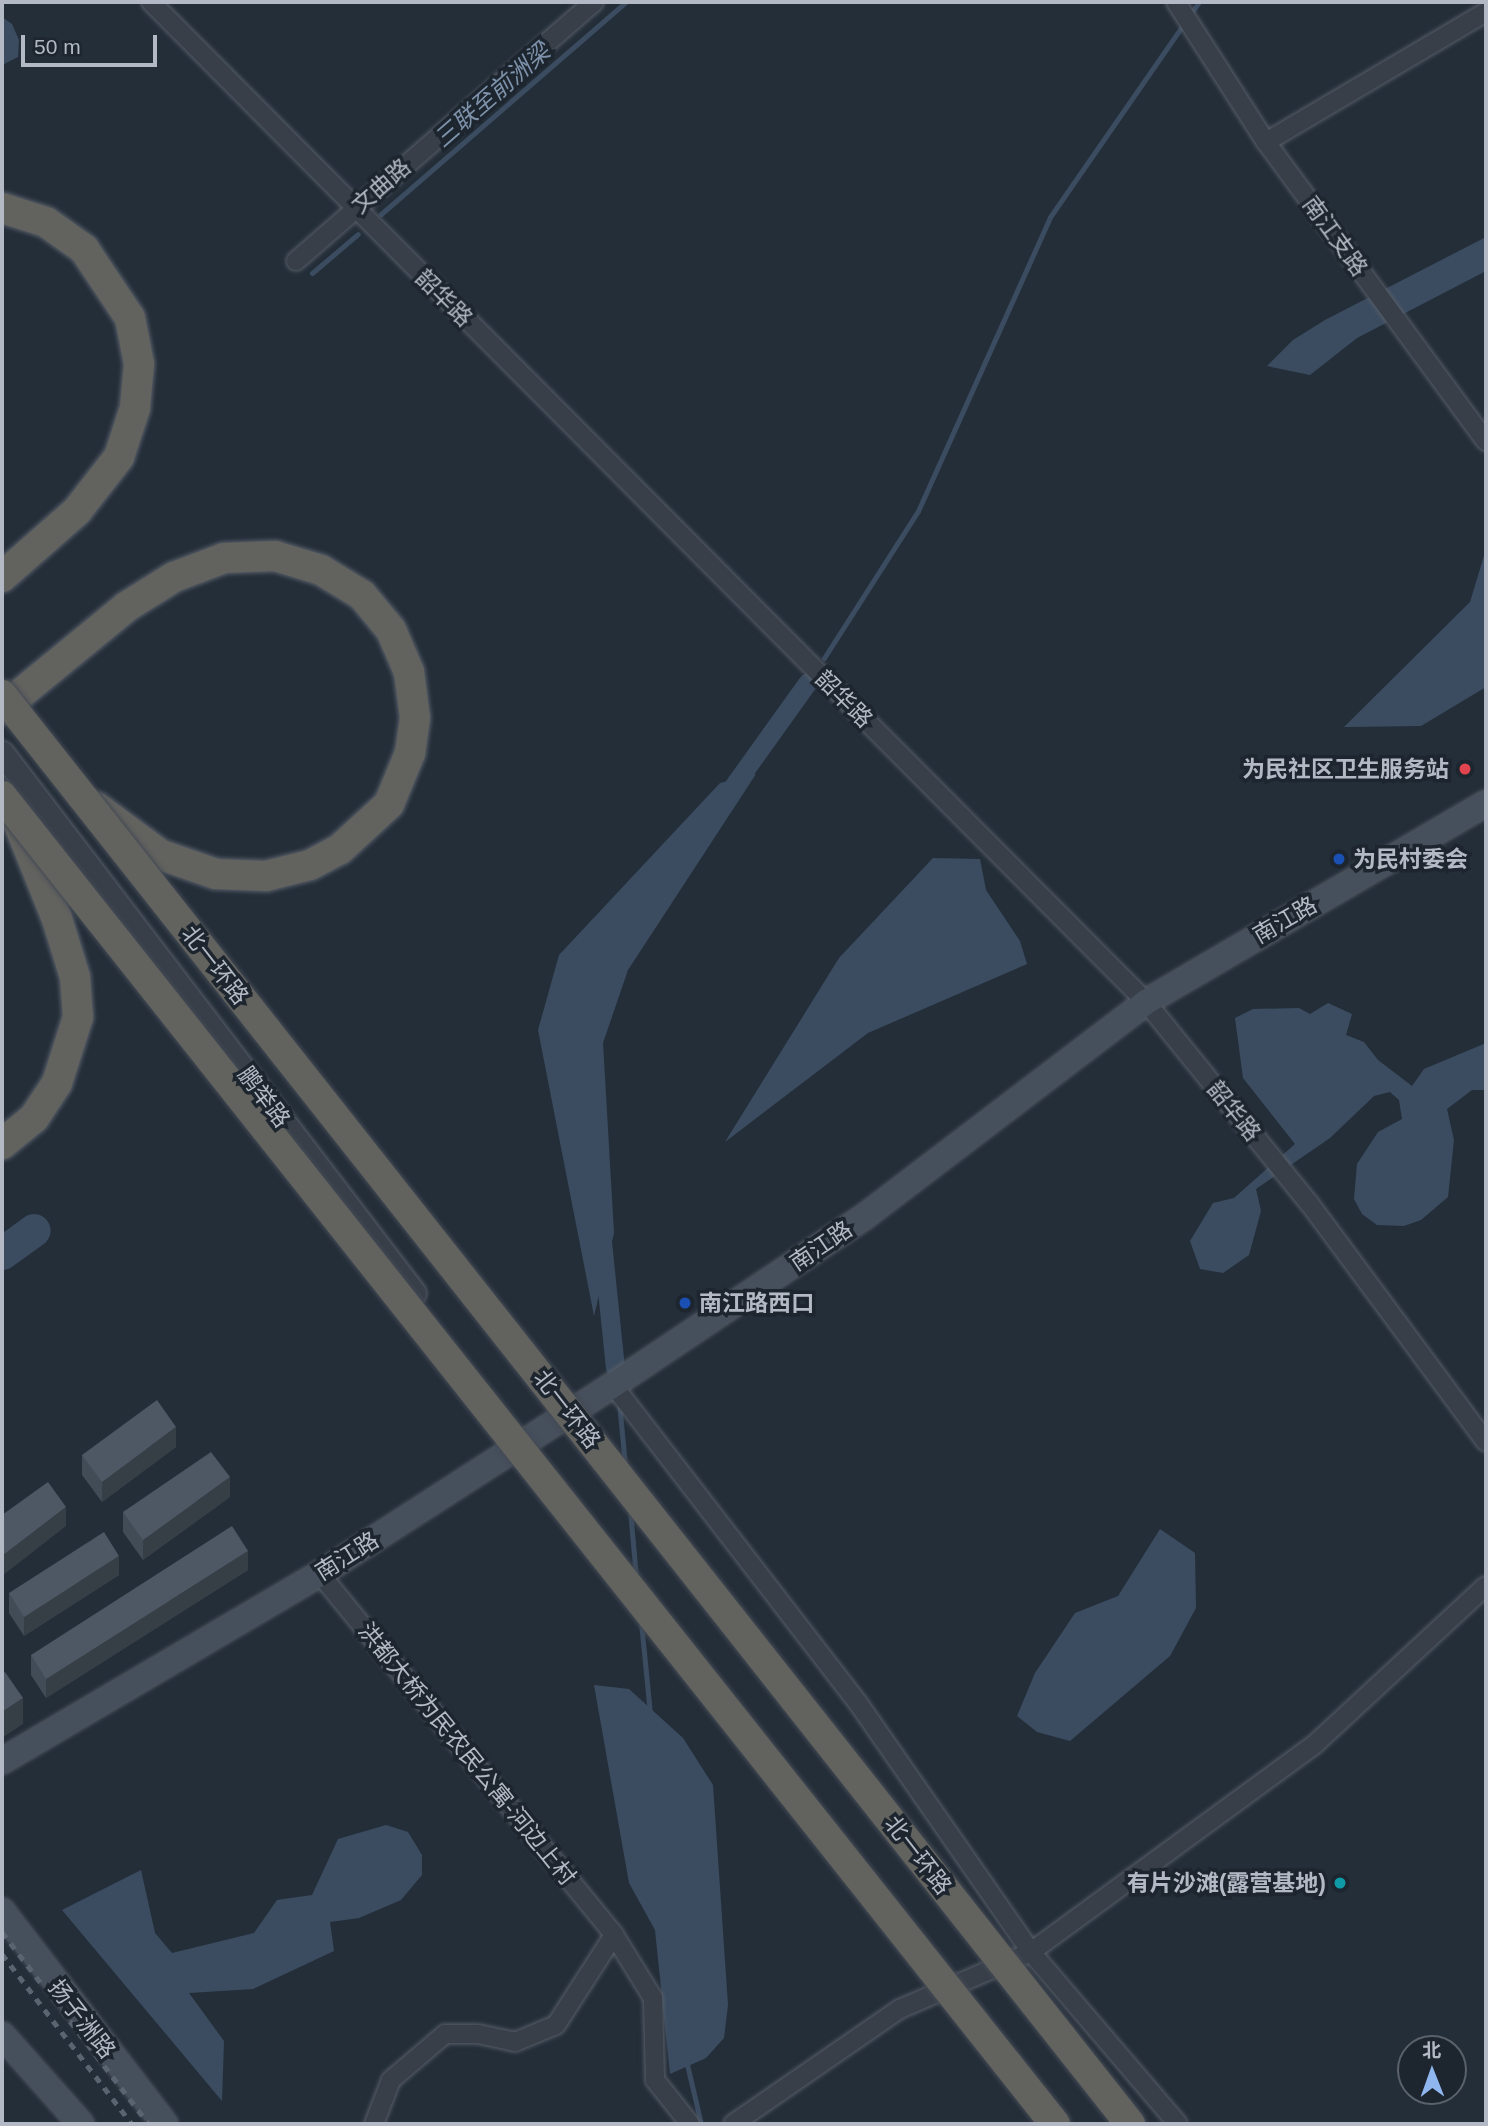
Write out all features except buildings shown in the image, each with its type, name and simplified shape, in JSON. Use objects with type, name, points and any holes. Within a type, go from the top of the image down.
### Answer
[{"type":"highway","points":[[2,577],[77,512],[119,457],[135,408],[139,364],[130,318],[107,278],[84,249],[46,222],[9,209]]},
{"type":"highway","points":[[2,709],[87,635],[174,577],[224,558],[275,556],[321,570],[362,596],[391,630],[408,672],[415,718],[410,753],[389,804],[370,826],[340,849],[310,865],[266,876],[216,874],[161,855],[82,796]]},
{"type":"highway","name":"北一环路","points":[[2,695],[1130,2124]]},
{"type":"highway","points":[[2,1144],[34,1118],[57,1083],[78,1017],[75,977],[57,919],[7,802]]},
{"type":"highway","points":[[7,802],[1055,2124]]},
{"type":"main road","name":"南江路","points":[[2,1761],[320,1574],[613,1385],[864,1217],[1146,1002],[1486,803]]},
{"type":"main road","name":"扬子洲路","points":[[2,1911],[165,2124]]},
{"type":"main road","points":[[2,2035],[80,2124]]},
{"type":"street","name":"韶华路","points":[[151,2],[354,209],[1146,1002],[1309,1203],[1486,1442]]},
{"type":"street","name":"文曲路","points":[[296,261],[594,2]]},
{"type":"street","points":[[1266,142],[1486,12]]},
{"type":"street","name":"南江支路","points":[[1184,13],[1266,142],[1486,441]]},
{"type":"street","name":"鹏举路","points":[[2,753],[527,1440]]},
{"type":"street","points":[[613,1385],[858,1703],[1031,1952],[1178,2124]]},
{"type":"street","name":"洪都大桥为民农民公寓-河边上村","points":[[320,1574],[614,1935],[653,1998],[655,2080],[690,2124]]},
{"type":"street","points":[[733,2124],[900,2009],[1031,1952],[1314,1745],[1486,1586]]},
{"type":"street","points":[[374,2124],[390,2080],[445,2034],[478,2034],[515,2042],[556,2025],[614,1935]]},
{"type":"water","points":[[2,17],[12,24],[19,40],[18,57],[2,65]]},
{"type":"water","points":[[1486,237],[1486,271],[1357,338],[1310,375],[1267,366],[1293,340],[1325,320]]},
{"type":"water","points":[[1486,549],[1486,687],[1421,726],[1344,727],[1470,602]]},
{"type":"water","points":[[756,774],[628,970],[603,1043],[614,1233],[594,1316],[538,1030],[559,955],[720,783]]},
{"type":"water","points":[[933,858],[980,859],[986,890],[1020,941],[1027,964],[868,1033],[725,1142],[839,958]]},
{"type":"water","points":[[1328,1003],[1352,1014],[1346,1035],[1364,1042],[1378,1060],[1412,1086],[1424,1069],[1486,1043],[1486,1090],[1472,1090],[1447,1109],[1454,1140],[1448,1197],[1421,1220],[1404,1226],[1377,1225],[1362,1214],[1354,1199],[1357,1164],[1378,1132],[1402,1119],[1399,1100],[1390,1092],[1374,1096],[1330,1138],[1256,1189],[1261,1211],[1249,1255],[1223,1273],[1200,1269],[1190,1241],[1213,1203],[1234,1198],[1295,1144],[1243,1078],[1235,1018],[1253,1009],[1299,1008],[1310,1014]]},
{"type":"water","points":[[1160,1529],[1195,1553],[1196,1608],[1170,1656],[1070,1741],[1037,1732],[1017,1716],[1035,1673],[1075,1613],[1118,1596]]},
{"type":"water","points":[[594,1685],[629,1689],[683,1738],[713,1785],[728,2005],[724,2038],[706,2058],[670,2074],[655,1930],[629,1883]]},
{"type":"water","points":[[386,1825],[408,1832],[422,1855],[422,1875],[401,1900],[359,1918],[330,1922],[334,1951],[253,1989],[189,1993],[224,2041],[222,2101],[62,1910],[141,1870],[155,1933],[172,1953],[254,1933],[277,1900],[312,1895],[338,1839]]},
{"type":"waterway","name":"三联至前洲梁","points":[[381,214],[626,2]]},
{"type":"waterway","points":[[824,658],[918,511],[1050,217],[1199,2]]},
{"type":"waterway","name":"三联至前洲梁","points":[[312,273],[358,234]]},
{"type":"waterway","points":[[724,799],[807,683]]},
{"type":"waterway","points":[[2,1253],[34,1230]]},
{"type":"waterway","points":[[602,1242],[615,1367]]},
{"type":"waterway","points":[[619,1402],[625,1466]]},
{"type":"waterway","points":[[630,1510],[636,1577]]},
{"type":"waterway","points":[[641,1622],[650,1713]]},
{"type":"waterway","points":[[686,2060],[701,2124]]},
{"type":"railway","points":[[2,1932],[149,2124]]},
{"type":"railway","points":[[2,1954],[132,2124]]},
{"type":"place","name":"为民社区卫生服务站","points":[[1465,769]]},
{"type":"place","name":"为民村委会","points":[[1339,859]]},
{"type":"place","name":"南江路西口","points":[[685,1303]]},
{"type":"place","name":"有片沙滩(露营基地)","points":[[1340,1883]]}]
